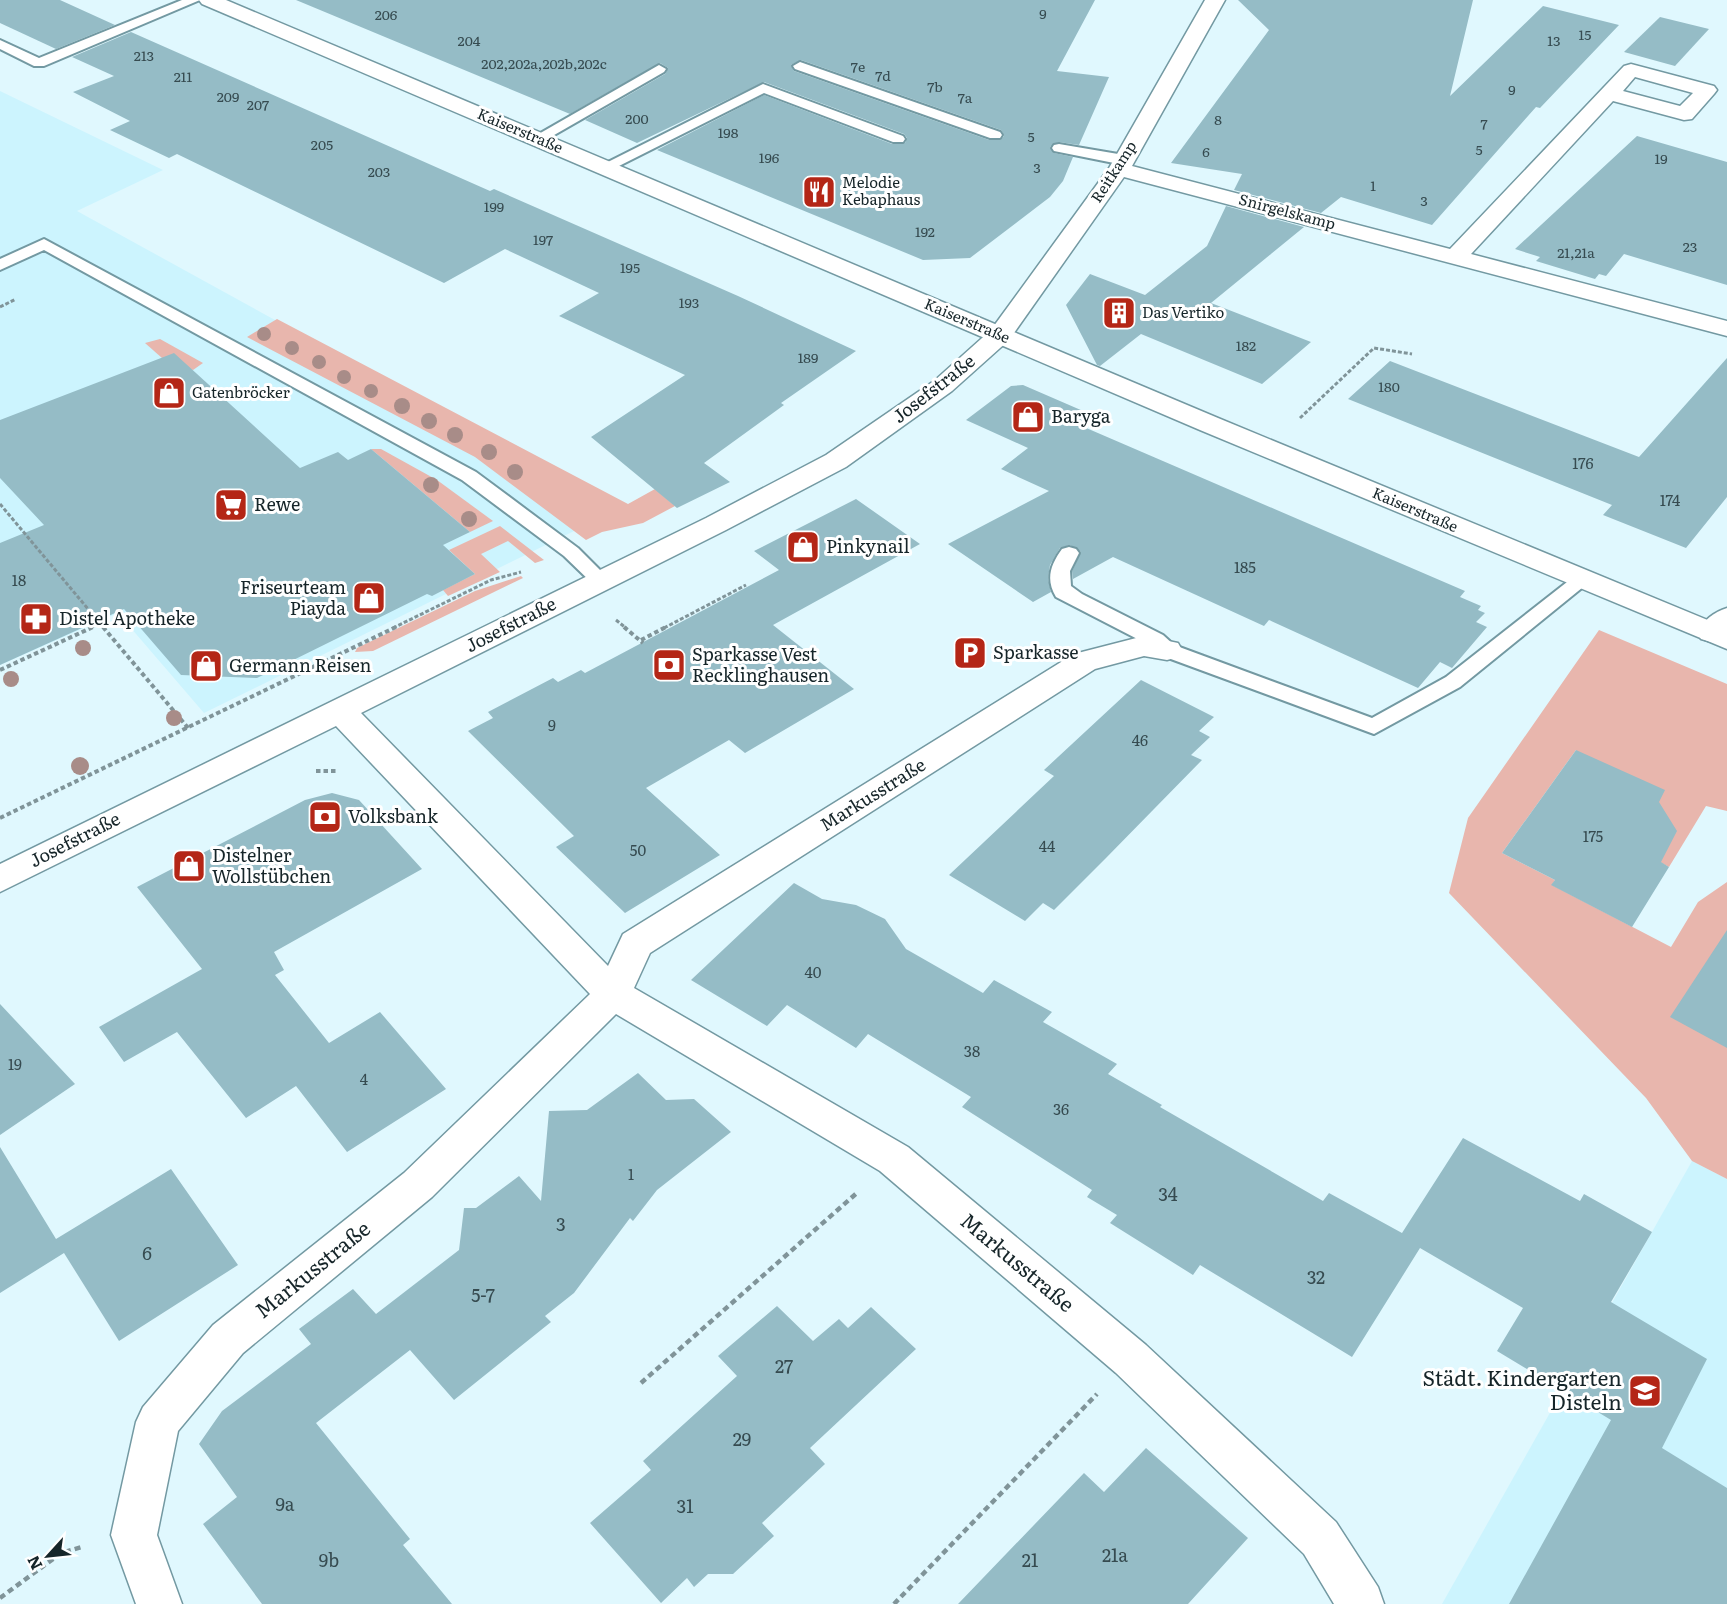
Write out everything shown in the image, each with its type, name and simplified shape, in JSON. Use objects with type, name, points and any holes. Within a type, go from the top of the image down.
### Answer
[{"type":"street","name":"Kaiserstraße","points":[[209,0],[1268,449],[1584,579],[1722,629]]},
{"type":"street","name":"Reitkamp","points":[[1000,335],[1122,164],[1215,0]]},
{"type":"street","points":[[1455,258],[1608,93]]},
{"type":"street","name":"Snirgelskamp","points":[[1122,164],[1455,258],[1727,329]]},
{"type":"street","name":"Josefstraße","points":[[0,879],[162,796],[340,711],[716,524],[836,461],[943,386],[1000,335]]},
{"type":"street","name":"Markusstraße","points":[[134,1535],[158,1422],[228,1339],[418,1185],[613,994],[636,944],[1084,661],[1144,646],[1167,650]]},
{"type":"street","name":"Markusstraße","points":[[340,711],[613,994],[894,1159],[1131,1359],[1320,1538],[1361,1604]]},
{"type":"street","points":[[134,1535],[159,1604]]},
{"type":"lane","points":[[0,44],[39,63],[193,0]]},
{"type":"lane","points":[[800,66],[995,135]]},
{"type":"lane","points":[[537,139],[659,69]]},
{"type":"lane","points":[[606,167],[763,88],[898,139]]},
{"type":"lane","points":[[1059,148],[1122,164]]},
{"type":"lane","points":[[0,265],[44,244],[470,476],[571,552],[600,580]]},
{"type":"lane","points":[[1069,553],[1060,565],[1058,574],[1063,591],[1156,640],[1167,650],[1374,727],[1453,682],[1584,579]]},
{"type":"path","points":[[1268,449],[1374,348],[1412,354]]},
{"type":"path","points":[[0,504],[189,729]]},
{"type":"path","points":[[0,818],[189,729],[491,580],[543,566],[571,552]]},
{"type":"path","points":[[640,641],[746,585]]},
{"type":"path","points":[[0,670],[101,624]]},
{"type":"path","points":[[641,1383],[894,1159]]},
{"type":"path","points":[[894,1604],[1131,1359]]},
{"type":"path","points":[[0,1598],[61,1552],[134,1535]]},
{"type":"shaded area","points":[[0,91],[163,170],[77,211],[275,320],[625,506],[204,713],[118,613],[0,665]]},
{"type":"shaded area","points":[[277,319],[628,504],[655,489],[675,506],[643,523],[602,532],[586,540],[475,457],[247,337]]},
{"type":"shaded area","points":[[160,339],[203,363],[193,370],[162,358],[145,343]]},
{"type":"shaded area","points":[[371,449],[381,449],[437,480],[493,521],[470,532]]},
{"type":"shaded area","points":[[500,526],[544,560],[535,563],[508,541],[481,554],[500,572],[448,596],[443,590],[475,574],[449,550]]},
{"type":"shaded area","points":[[521,576],[523,578],[373,651],[355,652],[357,648],[475,591]]},
{"type":"shaded area","points":[[1599,630],[1727,684],[1727,811],[1706,806],[1669,867],[1649,856],[1576,750],[1502,853],[1555,880],[1552,885],[1671,947],[1698,902],[1727,882],[1727,1179],[1692,1161],[1646,1098],[1449,893],[1468,818]]},
{"type":"shaded area","name":"Städt. Kindergarten Disteln","points":[[1692,1161],[1727,1179],[1727,1604],[1442,1604]]},
{"type":"building","points":[[0,0],[60,0],[115,25],[56,49],[0,23]]},
{"type":"building","points":[[296,0],[1095,0],[1057,71],[1109,77],[1079,145],[1059,142],[1050,147],[1054,153],[1073,157],[1063,181],[1050,197],[970,258],[923,260],[657,150],[764,95],[892,144],[905,143],[907,138],[904,134],[764,82],[637,143],[585,120],[665,74],[668,68],[660,63],[570,114]],"holes":[[[801,60],[1001,130],[1004,136],[1000,140],[989,140],[794,71],[791,65]]]},
{"type":"building","points":[[1238,0],[1473,0],[1450,96],[1543,6],[1619,25],[1540,108],[1536,107],[1432,225],[1341,197],[1321,213],[1234,190],[1242,174],[1171,163],[1269,30]]},
{"type":"building","points":[[1660,17],[1709,29],[1675,66],[1624,52]]},
{"type":"building","points":[[131,32],[490,191],[494,189],[738,296],[856,351],[781,403],[784,405],[704,463],[730,482],[677,508],[591,437],[685,375],[559,316],[599,293],[505,249],[444,283],[177,154],[169,158],[110,130],[130,121],[73,92],[114,76],[72,57]]},
{"type":"building","points":[[1637,136],[1727,162],[1727,285],[1624,254],[1606,276],[1599,274],[1595,279],[1536,261],[1540,257],[1515,249]]},
{"type":"building","points":[[1226,206],[1304,227],[1211,303],[1311,342],[1262,384],[1141,334],[1100,366],[1097,365],[1066,305],[1090,274],[1145,295],[1207,246]]},
{"type":"building","name":"Rewe","points":[[174,353],[300,468],[338,452],[348,460],[371,449],[470,532],[443,545],[475,574],[432,596],[427,594],[257,678],[181,675],[124,609],[0,665],[0,543],[44,525],[0,478],[0,420]]},
{"type":"building","points":[[1727,358],[1727,497],[1686,548],[1603,515],[1612,505],[1348,399],[1390,361],[1639,457]]},
{"type":"building","points":[[1023,385],[1090,414],[1077,424],[1465,591],[1460,597],[1481,606],[1478,610],[1485,613],[1476,622],[1487,627],[1452,668],[1440,662],[1418,688],[1269,620],[1264,626],[1113,557],[1073,579],[1072,571],[1081,552],[1070,545],[1060,548],[1050,565],[1048,578],[1051,592],[1033,602],[948,544],[1049,491],[1001,469],[1028,448],[966,420],[1011,386]]},
{"type":"building","points":[[856,499],[920,544],[773,625],[854,689],[745,753],[729,740],[646,788],[720,855],[625,913],[556,847],[574,836],[468,731],[493,718],[488,712],[553,678],[558,682],[581,670],[585,673],[779,570],[754,551]]},
{"type":"building","points":[[1141,680],[1214,717],[1199,731],[1210,737],[1191,755],[1202,760],[1106,858],[1054,910],[1043,903],[1025,921],[949,875],[1054,776],[1044,770]]},
{"type":"building","points":[[1576,750],[1665,790],[1659,802],[1677,831],[1661,862],[1669,867],[1632,927],[1551,885],[1555,880],[1502,853]]},
{"type":"building","points":[[332,793],[359,800],[422,869],[274,952],[284,970],[275,975],[329,1043],[380,1012],[446,1089],[347,1152],[296,1086],[246,1118],[177,1032],[124,1062],[99,1027],[202,969],[137,887],[305,800]]},
{"type":"building","points":[[794,883],[822,899],[856,905],[885,919],[906,949],[983,993],[994,980],[1052,1012],[1043,1022],[1117,1064],[1108,1074],[1162,1105],[1160,1107],[1323,1201],[1329,1193],[1402,1233],[1463,1138],[1580,1201],[1584,1194],[1652,1232],[1611,1302],[1707,1359],[1662,1448],[1727,1488],[1727,1604],[1509,1604],[1611,1420],[1497,1351],[1523,1308],[1420,1248],[1352,1357],[1200,1265],[1193,1275],[1110,1223],[1117,1215],[1087,1197],[1092,1190],[962,1107],[971,1097],[868,1034],[856,1048],[787,1005],[767,1026],[691,980]]},
{"type":"building","points":[[1727,930],[1727,1048],[1670,1017]]},
{"type":"building","points":[[0,1004],[75,1084],[0,1135]]},
{"type":"building","points":[[638,1073],[666,1100],[694,1099],[731,1132],[657,1190],[633,1221],[630,1218],[574,1293],[545,1316],[551,1322],[454,1400],[410,1350],[316,1423],[410,1539],[403,1545],[452,1604],[262,1604],[203,1524],[237,1497],[199,1444],[222,1411],[311,1344],[299,1329],[353,1289],[376,1314],[459,1250],[464,1208],[476,1208],[519,1176],[541,1201],[549,1111],[587,1110]]},
{"type":"building","points":[[0,1147],[56,1239],[171,1169],[238,1265],[119,1341],[64,1253],[0,1293]]},
{"type":"building","points":[[777,1306],[813,1341],[839,1319],[848,1328],[871,1307],[916,1349],[810,1448],[825,1464],[762,1523],[774,1536],[733,1574],[708,1574],[694,1587],[687,1578],[661,1603],[590,1523],[651,1470],[643,1461],[737,1376],[718,1356]]},
{"type":"building","points":[[1146,1448],[1248,1538],[1188,1604],[958,1604],[1084,1473],[1104,1492]]},
{"type":"place","name":"Melodie Kebaphaus","points":[[819,192]]},
{"type":"place","name":"Das Vertiko","points":[[1119,313]]},
{"type":"place","name":"Gatenbröcker","points":[[169,393]]},
{"type":"place","name":"Baryga","points":[[1028,417]]},
{"type":"place","name":"Rewe","points":[[231,505]]},
{"type":"place","name":"Pinkynail","points":[[803,547]]},
{"type":"place","name":"Friseurteam Piayda","points":[[369,598]]},
{"type":"place","name":"Distel Apotheke","points":[[36,619]]},
{"type":"place","name":"Sparkasse","points":[[970,653]]},
{"type":"place","name":"Sparkasse Vest Recklinghausen","points":[[669,665]]},
{"type":"place","name":"Germann Reisen","points":[[206,666]]},
{"type":"place","name":"Volksbank","points":[[325,817]]},
{"type":"place","name":"Distelner Wollstübchen","points":[[189,866]]},
{"type":"place","name":"Städt. Kindergarten Disteln","points":[[1645,1391]]}]
